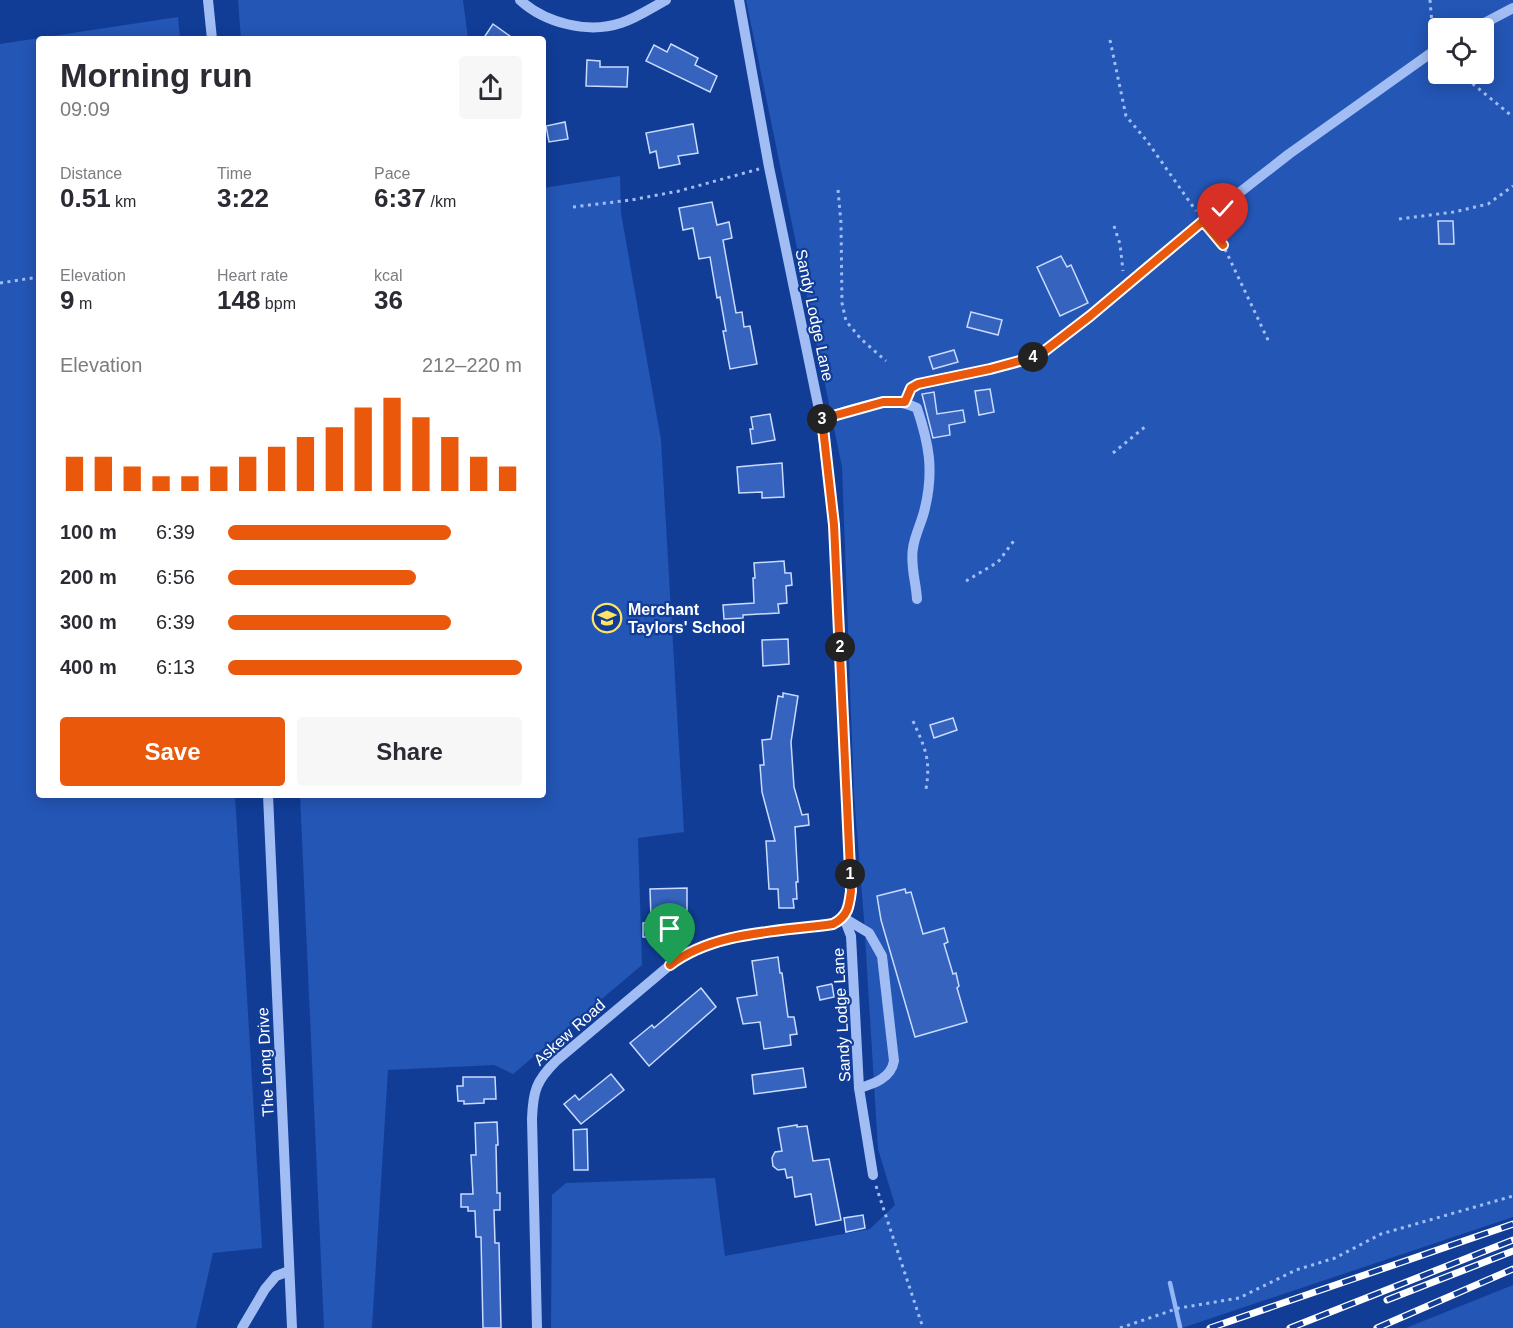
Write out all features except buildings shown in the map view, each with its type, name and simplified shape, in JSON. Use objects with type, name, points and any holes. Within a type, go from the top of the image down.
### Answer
[{"type":"street","points":[[208,0],[212,36]]},
{"type":"street","points":[[520,0],[552,20],[585,27],[620,24],[666,0]]},
{"type":"street","name":"Sandy Lodge Lane","points":[[739,0],[769,166],[822,419],[834,525],[851,891],[844,918],[851,936],[859,1088],[874,1178]]},
{"type":"street","points":[[1494,18],[1513,8]]},
{"type":"street","points":[[905,402],[911,388],[918,384],[1038,356],[1289,154],[1428,55]]},
{"type":"street","points":[[822,419],[883,402],[905,402],[917,408],[929,445],[931,480],[925,510],[913,547],[912,563],[917,599]]},
{"type":"street","name":"The Long Drive","points":[[268,798],[292,1328]]},
{"type":"street","points":[[844,918],[869,933],[882,956],[894,1061],[889,1074],[875,1083],[859,1088]]},
{"type":"street","name":"Askew Road","points":[[537,1328],[533,1103],[534,1091],[543,1074],[682,956],[715,941],[833,924],[844,918]]},
{"type":"street","points":[[242,1328],[265,1288],[276,1276],[290,1271]]},
{"type":"path","points":[[1430,0],[1432,18]]},
{"type":"path","points":[[1110,40],[1126,116],[1223,245],[1269,342]]},
{"type":"path","points":[[1473,84],[1513,117]]},
{"type":"path","points":[[573,207],[679,191],[769,166]]},
{"type":"path","points":[[1399,219],[1454,212],[1488,204],[1513,186]]},
{"type":"path","points":[[838,190],[841,223],[842,303],[846,321],[861,339],[886,361]]},
{"type":"path","points":[[1114,226],[1123,263],[1118,293]]},
{"type":"path","points":[[0,283],[36,277]]},
{"type":"path","points":[[1113,453],[1146,426]]},
{"type":"path","points":[[966,581],[998,562],[1016,538]]},
{"type":"path","points":[[913,721],[926,749],[929,768],[926,789]]},
{"type":"path","points":[[874,1178],[923,1328]]},
{"type":"path","points":[[1120,1328],[1179,1308],[1239,1298],[1296,1270],[1335,1258],[1381,1234],[1513,1197]]},
{"type":"shaded area","points":[[238,0],[463,0],[468,36],[241,36]]},
{"type":"shaded area","points":[[746,0],[1513,0],[1513,1217],[1182,1328],[551,1328],[552,1195],[566,1183],[715,1178],[725,1256],[870,1229],[895,1205],[878,1149],[854,795],[842,467]]},
{"type":"shaded area","points":[[178,17],[180,36],[53,36]]},
{"type":"shaded area","points":[[36,39],[36,798],[235,798],[262,1248],[213,1253],[196,1328],[0,1328],[0,44]]},
{"type":"shaded area","points":[[620,176],[621,213],[661,440],[684,832],[638,838],[642,965],[513,1074],[494,1065],[388,1070],[372,1328],[324,1328],[300,798],[546,798],[546,188]]},
{"type":"shaded area","points":[[1513,1285],[1513,1328],[1406,1328]]},
{"type":"waterway","points":[[1170,1283],[1180,1327]]},
{"type":"railway","points":[[1210,1328],[1513,1224]]},
{"type":"railway","points":[[1290,1328],[1513,1240]]},
{"type":"railway","points":[[1387,1300],[1513,1251]]},
{"type":"railway","points":[[1377,1328],[1513,1269]]},
{"type":"place","name":"Merchant Taylors' School","points":[[607,618]]},
{"type":"route","points":[[670,965],[682,956],[715,941],[833,924],[844,918],[848,909],[851,891],[834,525],[822,419],[883,402],[905,402],[911,388],[918,384],[1038,356],[1090,316],[1203,221],[1223,245]]}]
